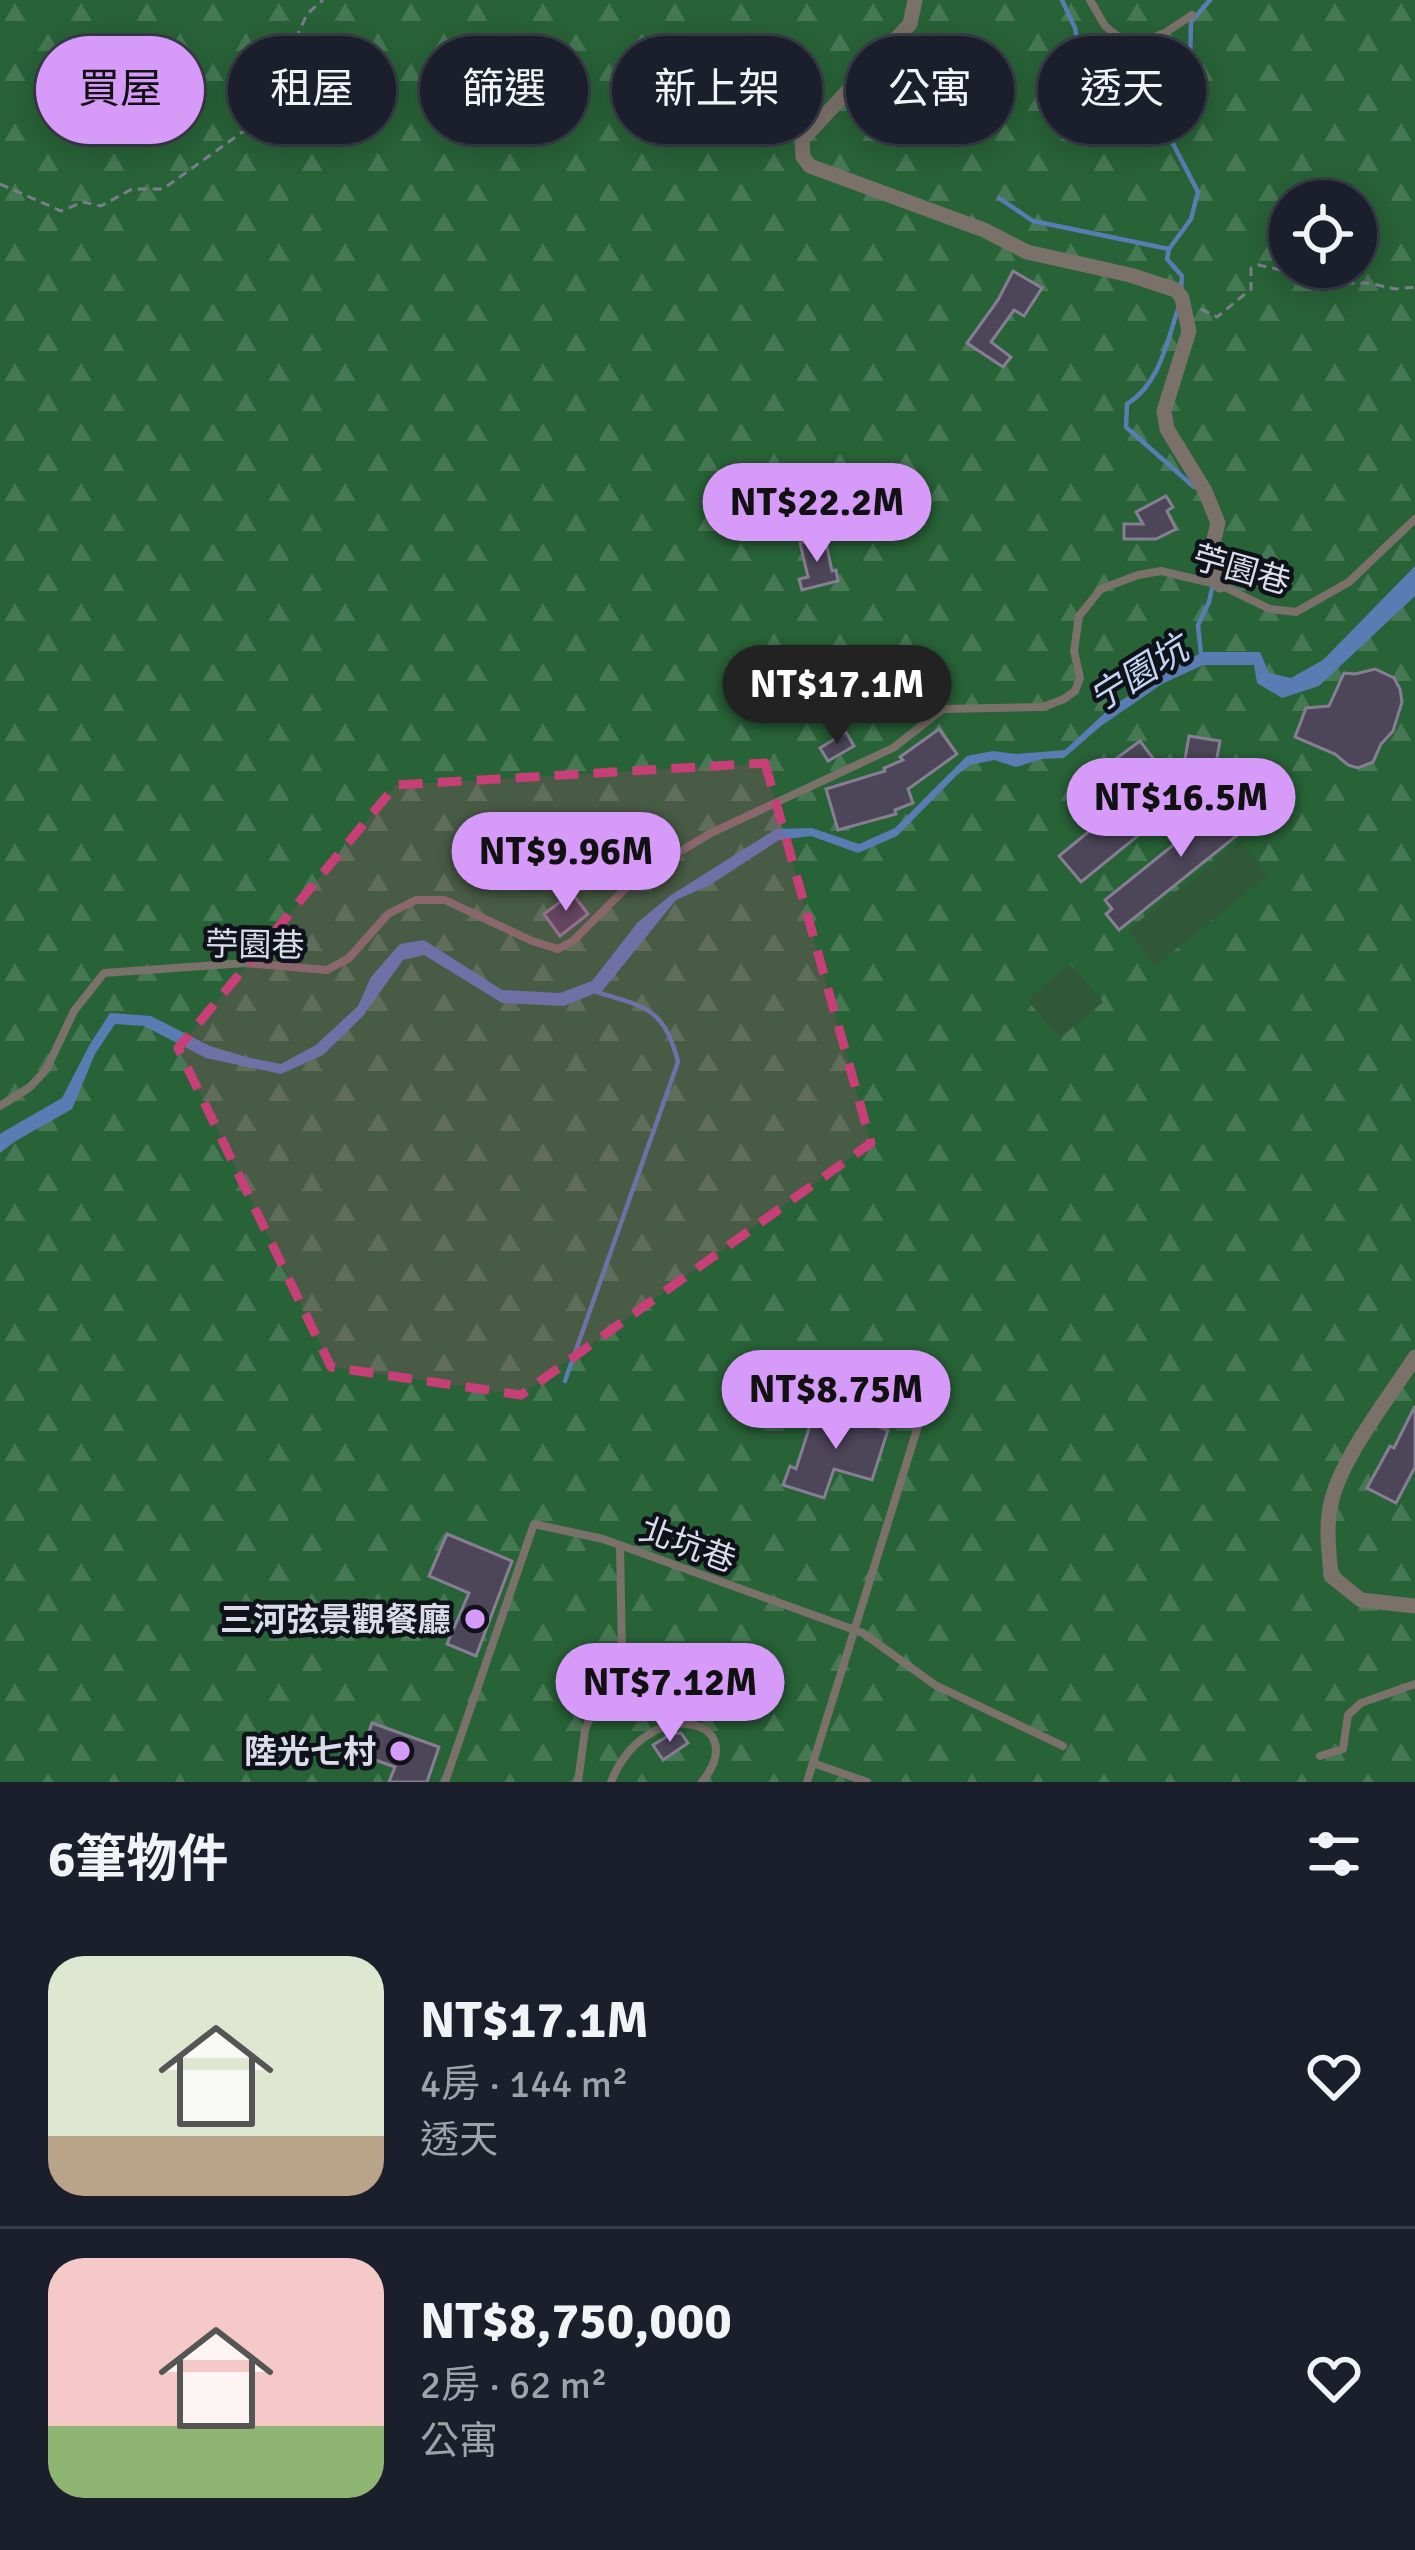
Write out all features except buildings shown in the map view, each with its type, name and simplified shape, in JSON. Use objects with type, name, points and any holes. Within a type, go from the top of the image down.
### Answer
[{"type":"street","points":[[915,0],[910,24],[802,140],[803,157],[810,166],[984,230],[1027,253],[1176,290],[1189,331],[1164,411],[1168,429],[1205,490],[1217,523],[1209,559],[1220,585]]},
{"type":"street","points":[[1415,1357],[1346,1467],[1332,1497],[1327,1532],[1331,1576],[1361,1600],[1415,1606]]},
{"type":"lane","points":[[1090,0],[1106,26],[1130,46],[1165,33],[1192,15]]},
{"type":"lane","name":"苧園巷","points":[[0,1106],[31,1087],[46,1070],[74,1011],[104,973],[246,963],[327,970],[350,958],[388,914],[416,900],[445,900],[558,949],[573,941],[636,878],[711,833],[893,748],[943,709],[1043,707],[1064,699],[1075,691],[1080,678],[1074,651],[1079,616],[1101,589],[1161,571],[1220,585],[1270,609],[1296,612],[1349,582],[1415,519]]},
{"type":"lane","points":[[807,1782],[933,1378]]},
{"type":"lane","name":"北坑巷","points":[[445,1782],[534,1524],[620,1545],[863,1633],[935,1685],[1063,1746]]},
{"type":"lane","points":[[578,1782],[585,1730],[622,1656],[620,1545]]},
{"type":"lane","points":[[1320,1756],[1343,1749],[1348,1715],[1361,1703],[1415,1684]]},
{"type":"lane","points":[[611,1782],[634,1744],[671,1725],[691,1723],[709,1732],[714,1744],[712,1769],[701,1782]]},
{"type":"lane","points":[[813,1763],[867,1782]]},
{"type":"path","points":[[0,184],[62,211],[83,202],[101,206],[132,190],[163,190],[276,108],[298,73],[297,36],[307,14],[323,0]]},
{"type":"path","points":[[1182,298],[1217,317],[1252,289],[1252,268],[1259,265],[1336,283],[1415,287]]},
{"type":"highlighted area","points":[[765,763],[871,1143],[521,1395],[331,1367],[178,1048],[396,785]]},
{"type":"green space","points":[[0,0],[1415,0],[1415,1782],[0,1782]]},
{"type":"green space","points":[[1240,841],[1268,875],[1155,966],[1128,930]]},
{"type":"green space","points":[[1070,964],[1103,1002],[1060,1038],[1027,1000]]},
{"type":"water","points":[[1415,566],[1415,596],[1319,686],[1282,698],[1257,683],[1254,665],[1203,665],[1162,684],[1064,758],[1016,767],[994,760],[970,765],[897,836],[858,853],[811,836],[779,840],[710,885],[676,900],[603,990],[564,1006],[502,1003],[424,955],[403,960],[363,1016],[323,1055],[281,1074],[206,1058],[144,1026],[115,1024],[95,1054],[72,1109],[0,1153],[0,1134],[62,1098],[110,1013],[151,1016],[210,1046],[281,1064],[316,1045],[358,1006],[371,977],[400,944],[424,940],[502,990],[560,993],[592,981],[638,922],[671,895],[776,829],[812,828],[859,844],[895,828],[967,756],[1065,750],[1111,707],[1203,652],[1260,652],[1269,673],[1291,678],[1323,660]]},
{"type":"waterway","points":[[1062,0],[1076,36]]},
{"type":"waterway","points":[[1181,289],[1182,276],[1167,259],[1191,219],[1198,192],[1169,136],[1182,124],[1189,108],[1191,22],[1210,0]]},
{"type":"waterway","points":[[999,198],[1033,221],[1169,249]]},
{"type":"waterway","points":[[1179,306],[1155,373],[1127,404],[1126,427],[1194,487]]},
{"type":"waterway","name":"宁園坑","points":[[1201,654],[1198,625],[1213,584]]},
{"type":"waterway","points":[[565,1381],[678,1062],[667,1030],[651,1012],[597,992]]},
{"type":"place","name":"三河弦景觀餐廳","points":[[475,1619]]},
{"type":"place","name":"陸光七村","points":[[400,1751]]}]
